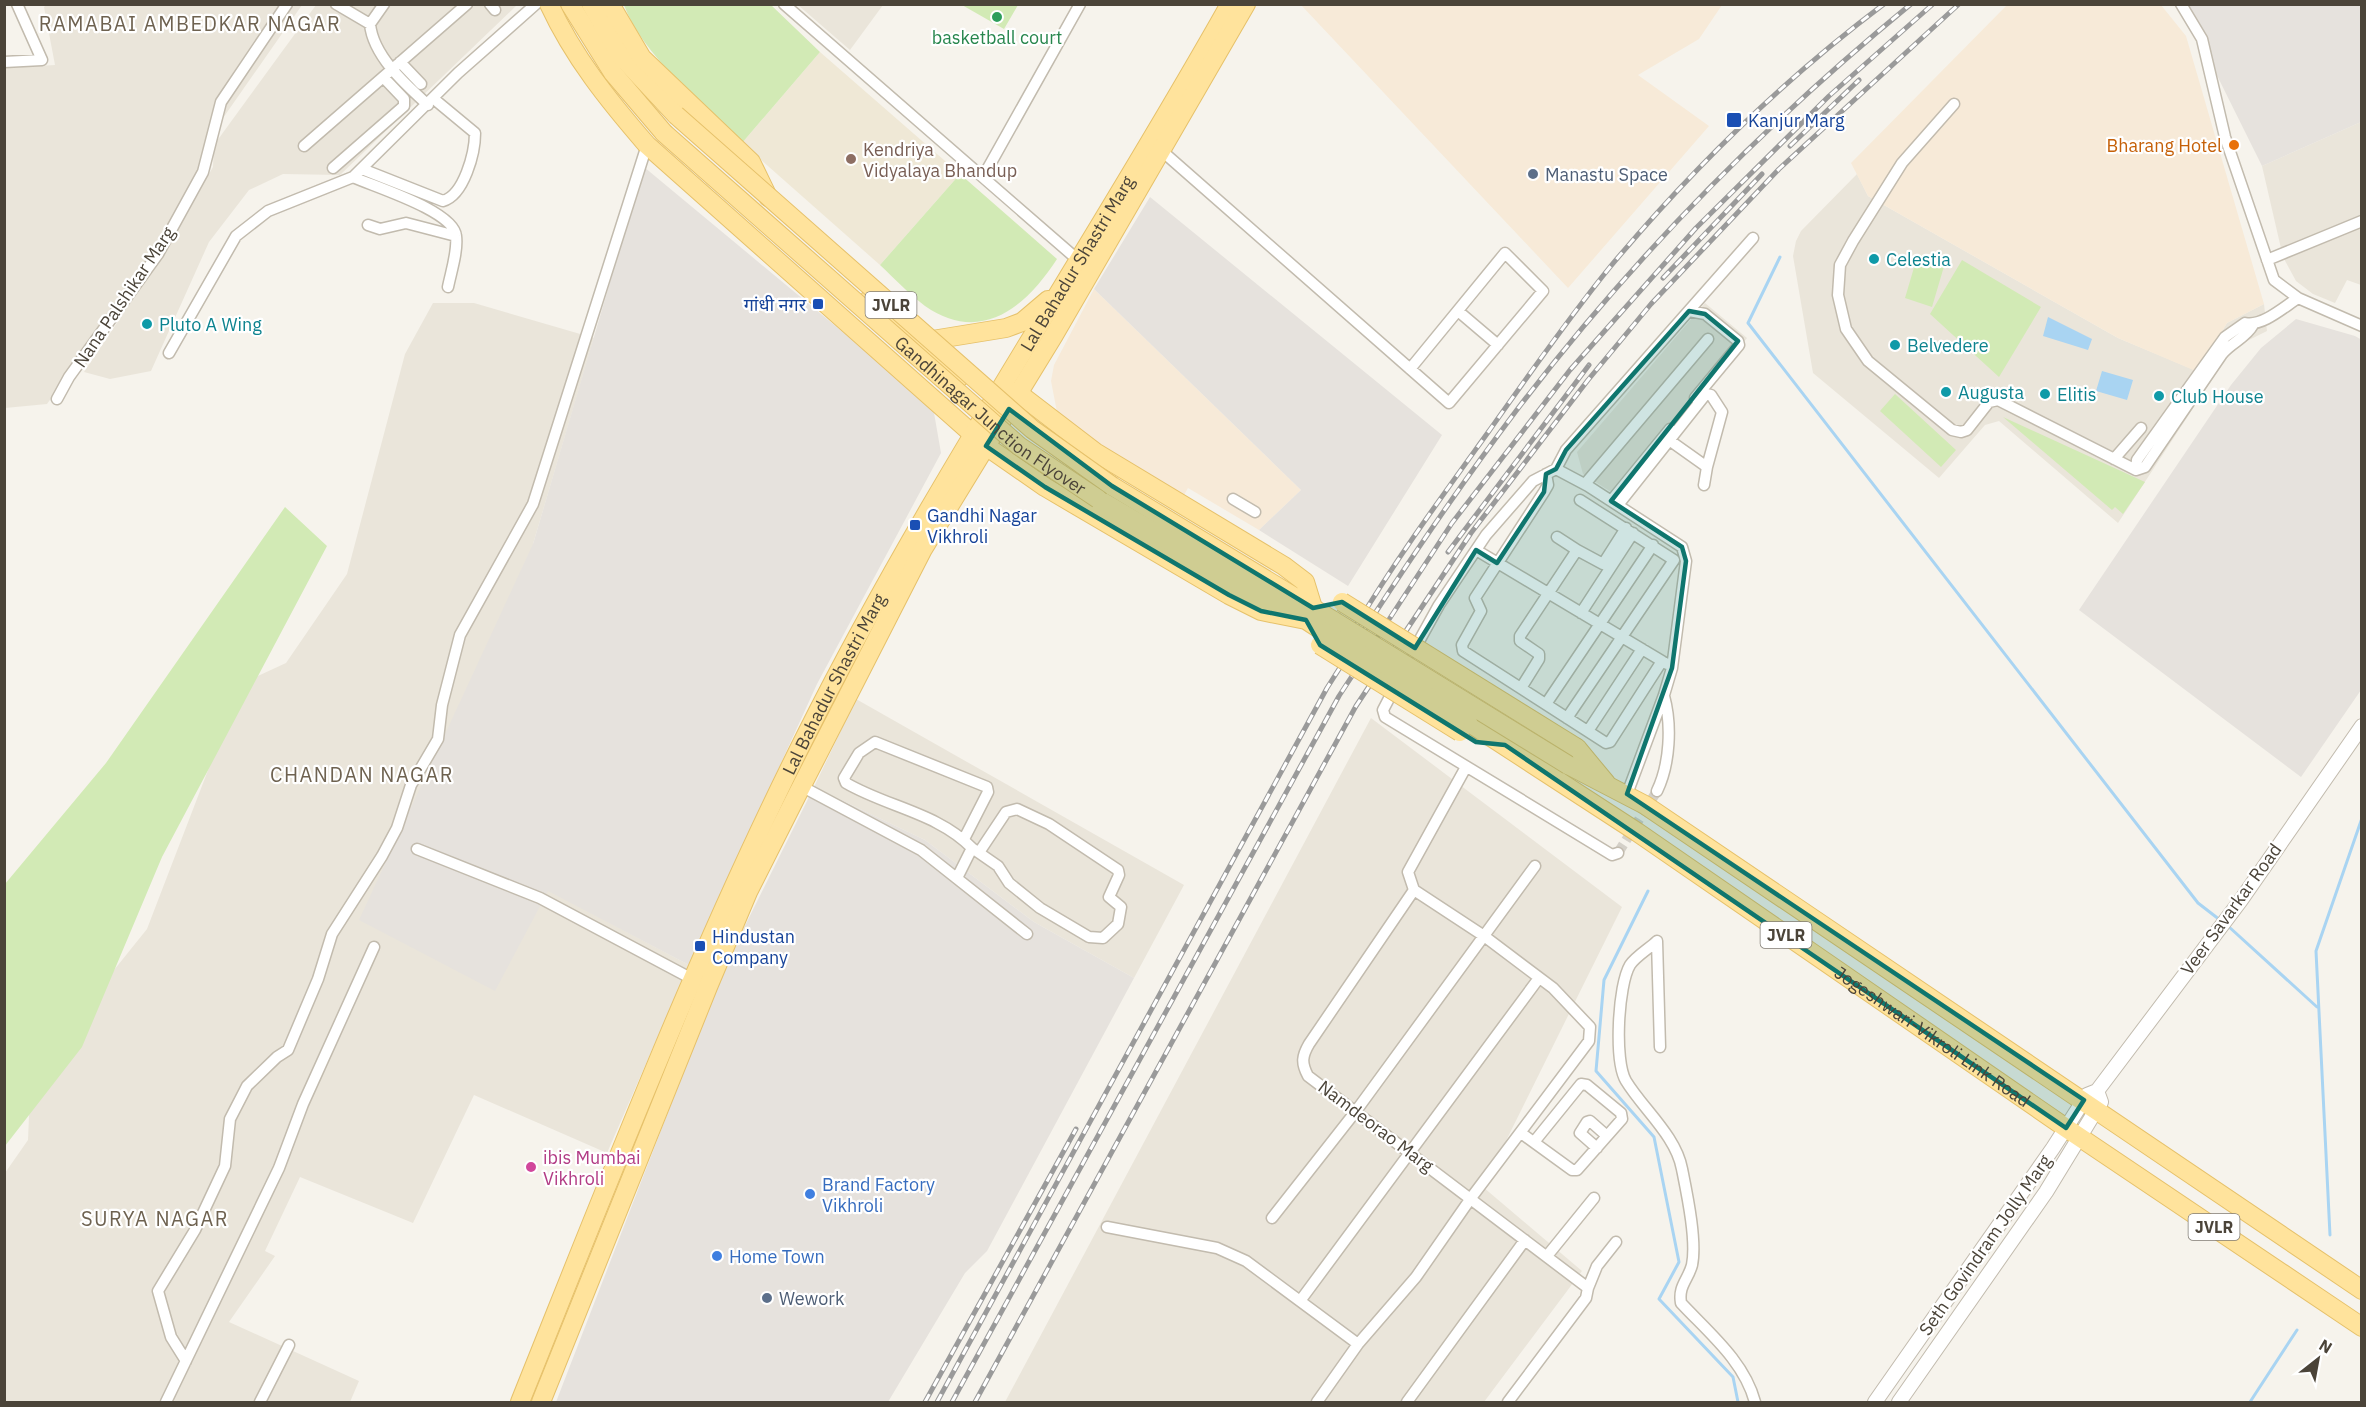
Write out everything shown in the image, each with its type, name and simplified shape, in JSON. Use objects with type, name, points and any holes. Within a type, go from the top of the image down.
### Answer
[{"type":"main road","points":[[549,4],[563,35],[601,91],[647,145],[980,440],[1046,487],[1229,595],[1261,611],[1310,614],[1342,602],[1577,748],[1609,787]]},
{"type":"main road","name":"Gandhinagar Junction Flyover","points":[[570,4],[612,73],[664,134],[1019,446],[1098,499],[1310,614]]},
{"type":"main road","name":"Gandhinagar Junction Flyover","points":[[591,4],[620,55],[676,115],[1032,429],[1112,486],[1310,614]]},
{"type":"main road","points":[[610,4],[642,58],[752,162],[774,209],[919,342],[973,387],[1018,393],[1095,452],[1284,566],[1305,582],[1310,614],[1327,633]]},
{"type":"main road","name":"Lal Bahadur Shastri Marg","points":[[980,440],[1000,390],[1174,103],[1230,4]]},
{"type":"main road","name":"Lal Bahadur Shastri Marg","points":[[541,1402],[625,1193],[740,872],[806,735],[980,440],[1018,393],[1162,151],[1246,4]]},
{"type":"main road","points":[[919,342],[1006,328],[1023,322],[1060,290]]},
{"type":"main road","name":"Lal Bahadur Shastri Marg","points":[[520,1402],[658,1058],[701,984],[748,892],[917,545]]},
{"type":"main road","name":"JVLR","points":[[1310,614],[1327,633],[1609,787]]},
{"type":"main road","name":"Jogeshwari-Vikroli Link Road","points":[[1327,633],[1465,728],[1504,745],[1637,832],[2073,1133],[2361,1326]]},
{"type":"main road","name":"Jogeshwari-Vikroli Link Road","points":[[1609,787],[1628,794],[2093,1100],[2361,1290]]},
{"type":"main road","points":[[607,1186],[625,1193]]},
{"type":"street","points":[[4,62],[42,60],[17,4]]},
{"type":"street","name":"Nana Palshikar Marg","points":[[57,399],[69,377],[158,254],[203,172],[221,102],[287,4]]},
{"type":"street","points":[[336,4],[370,24]]},
{"type":"street","points":[[362,170],[443,201],[448,200],[468,173],[475,148],[475,134],[431,102],[372,37],[370,24],[384,4]]},
{"type":"street","points":[[304,146],[467,4]]},
{"type":"street","points":[[169,353],[236,236],[268,210],[353,177],[458,73],[536,4]]},
{"type":"street","points":[[784,4],[1078,260]]},
{"type":"street","points":[[983,177],[1080,4]]},
{"type":"street","points":[[2181,4],[2202,39],[2225,137],[2274,280],[2298,298],[2361,326]]},
{"type":"street","points":[[396,65],[421,84]]},
{"type":"street","points":[[333,168],[404,106],[404,99],[384,78]]},
{"type":"street","points":[[1954,104],[1902,163],[1843,257],[1838,295],[1846,329],[1868,361],[1952,430],[1961,432],[1967,430],[1989,402],[1998,400],[2136,470],[2145,467],[2225,337],[2245,323],[2253,325],[2298,298]]},
{"type":"street","points":[[186,1361],[171,1337],[158,1291],[195,1230],[225,1166],[230,1119],[247,1086],[277,1057],[288,1050],[318,979],[332,934],[382,856],[397,828],[411,785],[438,739],[442,705],[460,635],[532,504],[647,145]]},
{"type":"street","points":[[1162,151],[1410,369],[1449,403],[1543,291],[1505,253],[1410,369]]},
{"type":"street","points":[[353,177],[434,212],[451,224],[456,236],[448,287]]},
{"type":"street","points":[[2267,260],[2361,221]]},
{"type":"street","points":[[368,225],[380,229],[406,224],[456,236]]},
{"type":"street","points":[[1667,665],[1610,742],[1606,742],[1463,651],[1462,645],[1481,611],[1475,598],[1544,492],[1551,472],[1566,450],[1753,238]]},
{"type":"street","points":[[1458,311],[1498,345]]},
{"type":"street","points":[[1614,503],[1738,345],[1738,340],[1705,314],[1689,311]]},
{"type":"street","points":[[1585,484],[1708,339]]},
{"type":"street","points":[[1614,503],[1670,440],[1706,394],[1710,395],[1722,412],[1704,485]]},
{"type":"street","points":[[2114,459],[2141,428]]},
{"type":"street","points":[[1670,440],[1707,467]]},
{"type":"street","points":[[1618,853],[1612,855],[1466,767],[1385,717],[1383,710],[1439,605],[1476,550],[1533,481],[1551,472],[1585,484],[1682,547],[1686,561],[1667,665],[1664,696],[1628,794]]},
{"type":"street","points":[[1233,499],[1255,512]]},
{"type":"street","points":[[1567,718],[1674,560],[1580,500]]},
{"type":"street","points":[[1581,613],[1629,531]]},
{"type":"street","points":[[1557,537],[1606,567]]},
{"type":"street","points":[[1546,704],[1653,546]]},
{"type":"street","points":[[1476,550],[1667,665]]},
{"type":"street","points":[[1521,688],[1539,659],[1539,654],[1520,641],[1520,636],[1577,550]]},
{"type":"street","points":[[1588,731],[1642,649]]},
{"type":"street","points":[[1657,791],[1664,775],[1669,725],[1664,696]]},
{"type":"street","name":"Veer Savarkar Road","points":[[2093,1100],[2241,900],[2361,726]]},
{"type":"street","points":[[957,878],[976,850],[1006,812],[1017,809],[1034,815],[1118,870],[1119,875],[1109,897],[1121,907],[1122,916],[1118,924],[1103,938],[1089,937],[1040,908],[1009,883],[998,866],[976,850],[964,839],[941,825],[846,783],[844,778],[859,753],[875,742],[987,787],[988,792],[964,839]]},
{"type":"street","points":[[1317,1402],[1358,1344],[1416,1277],[1471,1198],[1589,1041],[1590,1027],[1539,978],[1484,936],[1414,890],[1408,872],[1466,767]]},
{"type":"street","points":[[801,786],[921,850],[1027,934]]},
{"type":"street","points":[[417,849],[540,898],[701,984]]},
{"type":"street","points":[[1272,1218],[1356,1112],[1534,866]]},
{"type":"street","name":"Namdeorao Marg","points":[[1414,890],[1303,1054],[1302,1065],[1308,1076],[1588,1288]]},
{"type":"street","points":[[1660,1047],[1658,940],[1630,965],[1621,1003],[1619,1054],[1625,1079],[1664,1133],[1682,1166],[1692,1241],[1692,1265],[1679,1292],[1681,1303],[1736,1362],[1750,1386],[1755,1402]]},
{"type":"street","points":[[166,1402],[279,1168],[303,1104],[374,948]]},
{"type":"street","points":[[1300,1301],[1539,978]]},
{"type":"street","points":[[1521,1133],[1572,1170],[1577,1170],[1622,1119],[1621,1113],[1587,1085],[1581,1084],[1534,1142]]},
{"type":"street","name":"Seth Govindram Jolly Marg","points":[[1875,1402],[2073,1133],[2093,1100]]},
{"type":"street","points":[[1597,1148],[1580,1133],[1587,1122],[1590,1121],[1607,1136]]},
{"type":"street","points":[[1899,1402],[2046,1192],[2073,1133]]},
{"type":"street","points":[[1547,1256],[1594,1198]]},
{"type":"street","points":[[1107,1227],[1217,1248],[1246,1261],[1358,1344]]},
{"type":"street","points":[[1407,1402],[1525,1240]]},
{"type":"street","points":[[1508,1402],[1586,1298],[1597,1266],[1616,1242]]},
{"type":"street","points":[[260,1402],[289,1345]]},
{"type":"highlighted area","points":[[1689,311],[1705,314],[1738,341],[1611,501],[1682,547],[1686,561],[1672,668],[1627,794],[2084,1100],[2066,1128],[1505,745],[1476,742],[1320,645],[1306,620],[1261,611],[1229,595],[1045,487],[986,446],[1009,409],[1112,486],[1313,608],[1342,602],[1415,648],[1476,550],[1497,563],[1544,492],[1546,474],[1556,469],[1566,450]]},
{"type":"shaded area","points":[[47,4],[302,5],[207,141],[198,170],[154,252],[47,404],[5,408],[5,68],[55,65],[44,7]]},
{"type":"shaded area","points":[[316,5],[517,5],[340,175],[283,174],[249,190],[209,242],[151,371],[110,379],[84,372],[160,259],[213,167],[214,145]]},
{"type":"shaded area","points":[[798,5],[883,5],[850,50]]},
{"type":"shaded area","points":[[1301,5],[1722,5],[1699,39],[1638,75],[1709,126],[1568,288]]},
{"type":"shaded area","points":[[2007,5],[2161,5],[2186,36],[2264,304],[2227,323],[2198,372],[2118,338],[1868,196],[1851,163]]},
{"type":"shaded area","points":[[2182,5],[2361,5],[2361,122],[2262,166]]},
{"type":"shaded area","name":"Kendriya Vidyalaya Bhandup","points":[[820,52],[960,174],[880,265],[742,143]]},
{"type":"shaded area","points":[[2361,122],[2361,285],[2347,280],[2335,303],[2313,294],[2296,281],[2283,257],[2262,166]]},
{"type":"shaded area","points":[[644,167],[933,407],[941,453],[817,684],[689,965],[548,891],[495,991],[359,920],[533,544]]},
{"type":"shaded area","points":[[1857,174],[1868,196],[2118,338],[2197,371],[2227,323],[2264,304],[2267,331],[2237,346],[2226,358],[2118,523],[1999,421],[1985,425],[1939,478],[1813,373],[1793,256],[1796,241],[1801,231]]},
{"type":"shaded area","points":[[1150,197],[1442,435],[1348,586],[1259,530],[1301,490],[1094,289]]},
{"type":"shaded area","points":[[1094,289],[1301,490],[1259,530],[1188,488],[1183,497],[1085,438],[1057,412],[1051,381],[1054,365]]},
{"type":"shaded area","points":[[433,303],[474,303],[594,338],[533,544],[548,890],[689,965],[607,1153],[474,1095],[413,1223],[300,1177],[265,1251],[275,1256],[229,1322],[359,1381],[350,1402],[5,1402],[5,1173],[28,1140],[30,1092],[110,975],[147,929],[220,739],[251,679],[286,663],[347,574],[405,354]]},
{"type":"shaded area","points":[[1705,303],[1747,338],[1619,497],[1583,474],[1577,452]]},
{"type":"shaded area","points":[[2296,319],[2362,340],[2361,690],[2301,777],[2079,610],[2231,385],[2261,348]]},
{"type":"shaded area","points":[[856,699],[1184,885],[1134,978],[1034,922],[925,840],[814,787]]},
{"type":"shaded area","points":[[1371,718],[1622,907],[1483,1187],[1582,1271],[1484,1402],[1005,1402]]},
{"type":"shaded area","points":[[814,787],[925,840],[1034,922],[1134,978],[987,1251],[965,1273],[888,1402],[556,1402],[723,970]]},
{"type":"green space","points":[[624,5],[771,5],[820,52],[742,143],[659,60],[644,42]]},
{"type":"green space","name":"basketball court","points":[[962,5],[1018,5],[1004,29]]},
{"type":"green space","points":[[960,174],[1057,259],[1031,292],[1016,305],[1000,315],[983,321],[965,322],[945,317],[925,306],[880,265]]},
{"type":"green space","points":[[1918,254],[1945,263],[1932,307],[1905,298]]},
{"type":"green space","points":[[1962,260],[2041,307],[1999,377],[1930,314]]},
{"type":"green space","points":[[1895,394],[1956,450],[1941,467],[1880,411]]},
{"type":"green space","points":[[2003,417],[2145,482],[2123,514],[2115,507],[2112,510]]},
{"type":"green space","points":[[285,507],[327,546],[162,857],[82,1047],[5,1146],[5,884],[106,763]]},
{"type":"water","points":[[2048,317],[2092,339],[2088,350],[2043,336]]},
{"type":"water","points":[[2102,371],[2133,380],[2127,400],[2096,391]]},
{"type":"waterway","points":[[1780,257],[1748,323],[2198,903],[2220,920]]},
{"type":"waterway","points":[[2330,1235],[2316,951],[2362,818]]},
{"type":"waterway","points":[[1648,891],[1604,980],[1596,1071],[1654,1137],[1679,1262],[1659,1299],[1733,1377],[1738,1402]]},
{"type":"waterway","points":[[2228,926],[2317,1007]]},
{"type":"waterway","points":[[2250,1402],[2297,1330]]},
{"type":"tunnel","points":[[1618,853],[1657,791]]},
{"type":"railway","points":[[1356,626],[1437,503],[1578,307],[1610,267],[1673,196],[1739,128],[1810,64],[1884,4]]},
{"type":"railway","points":[[937,1402],[1327,688],[1443,513],[1516,411],[1560,355],[1653,248],[1752,146],[1804,97],[1911,4]]},
{"type":"railway","points":[[952,1402],[1339,696],[1452,523],[1570,370],[1696,228],[1829,96],[1933,4]]},
{"type":"railway","points":[[975,1402],[1356,706],[1471,533],[1588,380],[1651,304],[1779,169],[1959,4]]},
{"type":"railway","points":[[1790,146],[1859,80]]},
{"type":"railway","points":[[1663,278],[1762,174]]},
{"type":"railway","points":[[1448,552],[1589,365]]},
{"type":"railway","points":[[925,1402],[1076,1129]]},
{"type":"place","name":"basketball court","points":[[997,17]]},
{"type":"place","name":"Kanjur Marg","points":[[1734,120]]},
{"type":"place","name":"Bharang Hotel","points":[[2234,145]]},
{"type":"place","name":"Kendriya Vidyalaya Bhandup","points":[[851,159]]},
{"type":"place","name":"Manastu Space","points":[[1533,174]]},
{"type":"place","name":"Celestia","points":[[1874,259]]},
{"type":"place","name":"गांधी नगर","points":[[818,304]]},
{"type":"place","name":"Pluto A Wing","points":[[147,324]]},
{"type":"place","name":"Belvedere","points":[[1895,345]]},
{"type":"place","name":"Augusta","points":[[1946,392]]},
{"type":"place","name":"Elitis","points":[[2045,394]]},
{"type":"place","name":"Club House","points":[[2159,396]]},
{"type":"place","name":"Gandhi Nagar Vikhroli","points":[[915,525]]},
{"type":"place","name":"Hindustan Company","points":[[700,946]]},
{"type":"place","name":"ibis Mumbai Vikhroli","points":[[531,1167]]},
{"type":"place","name":"Brand Factory Vikhroli","points":[[810,1194]]},
{"type":"place","name":"Home Town","points":[[717,1256]]},
{"type":"place","name":"Wework","points":[[767,1298]]},
{"type":"district","name":"RAMABAI AMBEDKAR NAGAR","points":[[190,23]]},
{"type":"district","name":"CHANDAN NAGAR","points":[[362,774]]},
{"type":"district","name":"SURYA NAGAR","points":[[155,1218]]}]
